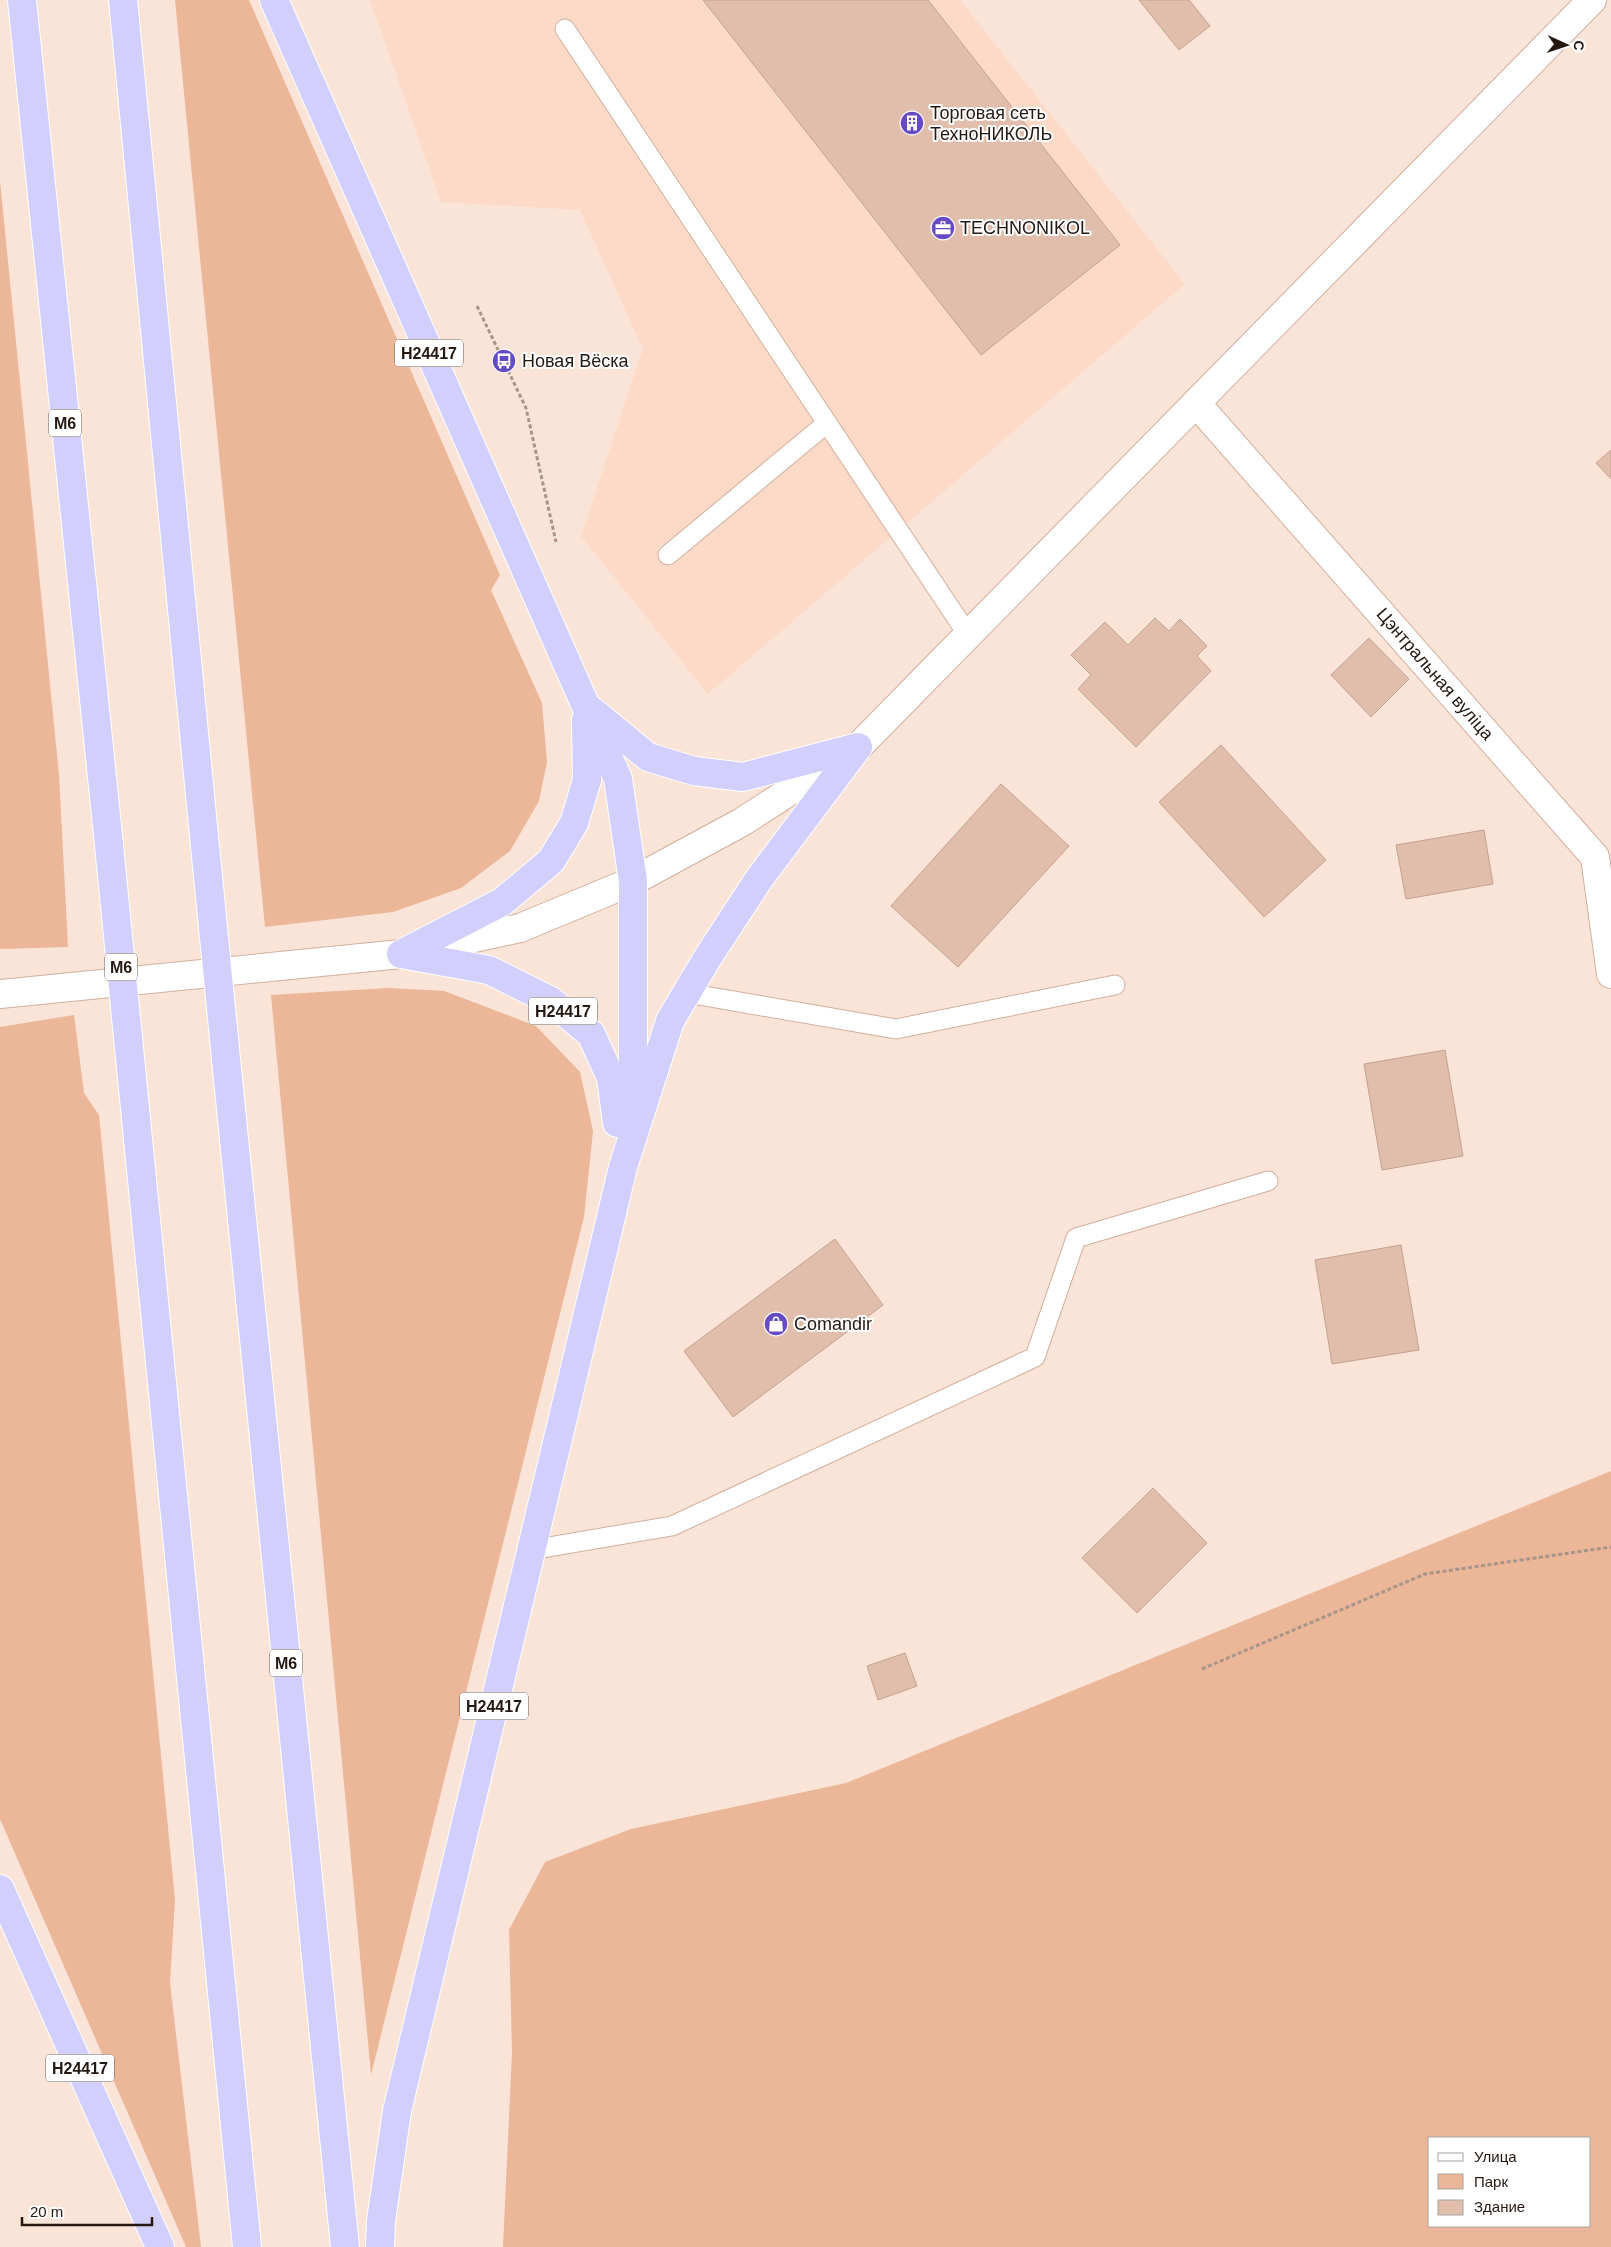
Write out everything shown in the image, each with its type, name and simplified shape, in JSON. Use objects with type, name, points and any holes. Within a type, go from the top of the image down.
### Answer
[{"type":"highway","name":"М6","points":[[22,0],[133,1088],[247,2247]]},
{"type":"highway","name":"М6","points":[[123,0],[228,1079],[345,2247]]},
{"type":"highway","name":"Н24417","points":[[274,0],[586,706],[587,780],[574,824],[552,861],[502,902],[401,954]]},
{"type":"highway","points":[[586,706],[648,757],[694,772],[742,776],[858,747]]},
{"type":"highway","points":[[586,706],[618,779],[633,882],[633,1062],[623,1167]]},
{"type":"highway","points":[[623,1167],[670,1021],[708,956],[759,879],[858,747]]},
{"type":"highway","name":"Н24417","points":[[380,2247],[381,2221],[397,2111],[623,1167],[610,1078],[591,1034],[551,1001],[489,970],[401,954]]},
{"type":"highway","name":"Н24417","points":[[0,1888],[160,2247]]},
{"type":"street","points":[[401,954],[520,928],[633,882],[742,822],[858,747],[1196,403],[1585,2]]},
{"type":"street","name":"Цэнтральная вуліца","points":[[1196,403],[1595,857],[1611,974]]},
{"type":"street","name":"Н24417","points":[[0,994],[401,954]]},
{"type":"lane","points":[[565,29],[968,635]]},
{"type":"lane","points":[[668,555],[827,423]]},
{"type":"lane","points":[[687,993],[896,1029],[1115,985]]},
{"type":"lane","points":[[531,1550],[672,1526],[1035,1357],[1076,1238],[1268,1181]]},
{"type":"path","points":[[477,306],[526,408],[558,549]]},
{"type":"path","points":[[1202,1669],[1425,1574],[1611,1547]]},
{"type":"shaded area","points":[[370,0],[960,0],[1185,284],[708,694],[581,536],[643,349],[580,210],[441,202]]},
{"type":"green space","points":[[175,0],[249,0],[500,575],[491,590],[542,703],[547,762],[539,801],[510,851],[461,888],[393,912],[265,927]]},
{"type":"green space","points":[[0,181],[59,775],[68,947],[0,949]]},
{"type":"green space","points":[[388,988],[444,991],[536,1026],[580,1072],[593,1131],[584,1217],[371,2075],[271,995]]},
{"type":"green space","points":[[74,1015],[84,1093],[99,1115],[175,1900],[170,1983],[201,2247],[186,2247],[0,1819],[0,1027]]},
{"type":"green space","points":[[1611,1471],[1611,2247],[503,2247],[512,2052],[509,1930],[545,1862],[631,1829],[846,1783]]},
{"type":"building","name":"Торговая сеть ТехноНИКОЛЬ","points":[[703,0],[928,0],[1120,245],[981,355]]},
{"type":"building","points":[[1139,0],[1189,0],[1210,26],[1179,50]]},
{"type":"building","points":[[1611,450],[1611,479],[1596,463]]},
{"type":"building","points":[[1155,618],[1169,631],[1180,619],[1207,646],[1197,656],[1211,671],[1136,747],[1078,689],[1091,675],[1071,655],[1105,622],[1128,645]]},
{"type":"building","points":[[1369,638],[1409,679],[1371,717],[1331,675]]},
{"type":"building","points":[[1221,745],[1326,860],[1264,917],[1159,802]]},
{"type":"building","points":[[1001,784],[1069,846],[958,967],[891,906]]},
{"type":"building","points":[[1484,830],[1493,884],[1406,899],[1396,845]]},
{"type":"building","points":[[1445,1050],[1463,1156],[1382,1170],[1364,1064]]},
{"type":"building","points":[[835,1239],[883,1305],[733,1417],[684,1351]]},
{"type":"building","points":[[1401,1245],[1419,1350],[1332,1364],[1315,1260]]},
{"type":"building","points":[[1153,1488],[1207,1543],[1137,1613],[1082,1558]]},
{"type":"building","points":[[905,1653],[917,1686],[878,1700],[867,1666]]},
{"type":"place","name":"Торговая сеть ТехноНИКОЛЬ","points":[[912,123]]},
{"type":"place","name":"TECHNONIKOL","points":[[943,228]]},
{"type":"place","name":"Новая Вёска","points":[[504,361]]},
{"type":"place","name":"Comandir","points":[[776,1324]]}]
